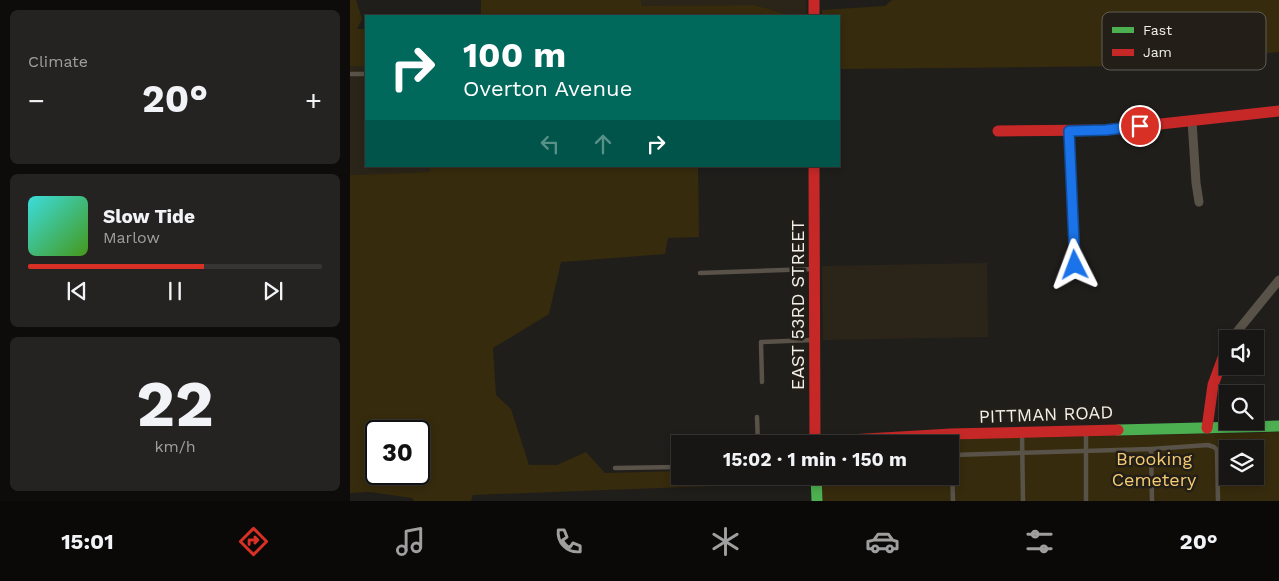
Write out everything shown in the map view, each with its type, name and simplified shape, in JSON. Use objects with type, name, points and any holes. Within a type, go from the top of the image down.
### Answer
[{"type":"street","points":[[814,0],[814,15]]},
{"type":"street","points":[[998,131],[1106,130],[1279,111]]},
{"type":"street","points":[[1192,121],[1199,202]]},
{"type":"street","points":[[1069,131],[1075,265]]},
{"type":"street","name":"EAST 53RD STREET","points":[[814,167],[815,435]]},
{"type":"street","points":[[1238,330],[1279,280]]},
{"type":"street","points":[[1207,428],[1212,383],[1219,360]]},
{"type":"street","name":"PITTMAN ROAD","points":[[936,435],[1279,426]]},
{"type":"street","points":[[817,485],[818,501]]},
{"type":"lane","points":[[350,74],[365,74]]},
{"type":"lane","points":[[700,273],[814,269]]},
{"type":"lane","points":[[762,382],[761,342],[815,340]]},
{"type":"lane","points":[[758,417],[758,435]]},
{"type":"lane","points":[[1086,430],[1086,501]]},
{"type":"lane","points":[[1022,432],[1023,501]]},
{"type":"lane","points":[[959,457],[1022,453],[1214,446],[1217,450],[1218,501]]},
{"type":"lane","points":[[1151,449],[1152,501]]},
{"type":"lane","points":[[616,468],[671,467]]},
{"type":"lane","points":[[952,485],[953,501]]},
{"type":"shaded area","points":[[641,0],[806,0],[806,15],[789,15],[755,5],[642,6]]},
{"type":"shaded area","points":[[350,66],[365,66],[365,167],[430,167],[430,172],[350,175]]},
{"type":"shaded area","points":[[987,263],[988,337],[823,340],[822,266]]},
{"type":"green space","points":[[350,0],[356,0],[362,19],[357,29],[365,29],[365,66],[350,66]]},
{"type":"green space","points":[[481,0],[641,0],[642,6],[755,5],[789,15],[481,15]]},
{"type":"green space","points":[[892,0],[1279,0],[1279,52],[1266,53],[1266,12],[1102,12],[1102,66],[840,69],[840,15],[822,15],[822,10],[885,6]]},
{"type":"green space","points":[[430,167],[698,167],[699,237],[668,238],[665,254],[561,262],[549,314],[493,348],[496,395],[511,409],[529,465],[557,465],[586,452],[605,473],[671,471],[671,485],[736,485],[473,495],[471,501],[414,501],[412,498],[370,492],[350,493],[350,175],[430,172]]},
{"type":"green space","name":"Brooking Cemetery","points":[[1279,432],[1279,501],[822,501],[822,485],[959,485],[959,439]]},
{"type":"traffic: fast","points":[[1118,430],[1279,426]]},
{"type":"traffic: fast","points":[[816,485],[817,501]]},
{"type":"traffic: jam","points":[[814,0],[814,15]]},
{"type":"traffic: jam","points":[[998,131],[1106,130],[1279,111]]},
{"type":"traffic: jam","points":[[814,167],[815,435]]},
{"type":"traffic: jam","points":[[1207,428],[1213,385],[1219,369]]},
{"type":"traffic: jam","points":[[934,435],[1118,430]]},
{"type":"route","points":[[1075,265],[1069,131],[1106,130],[1140,126]]}]
